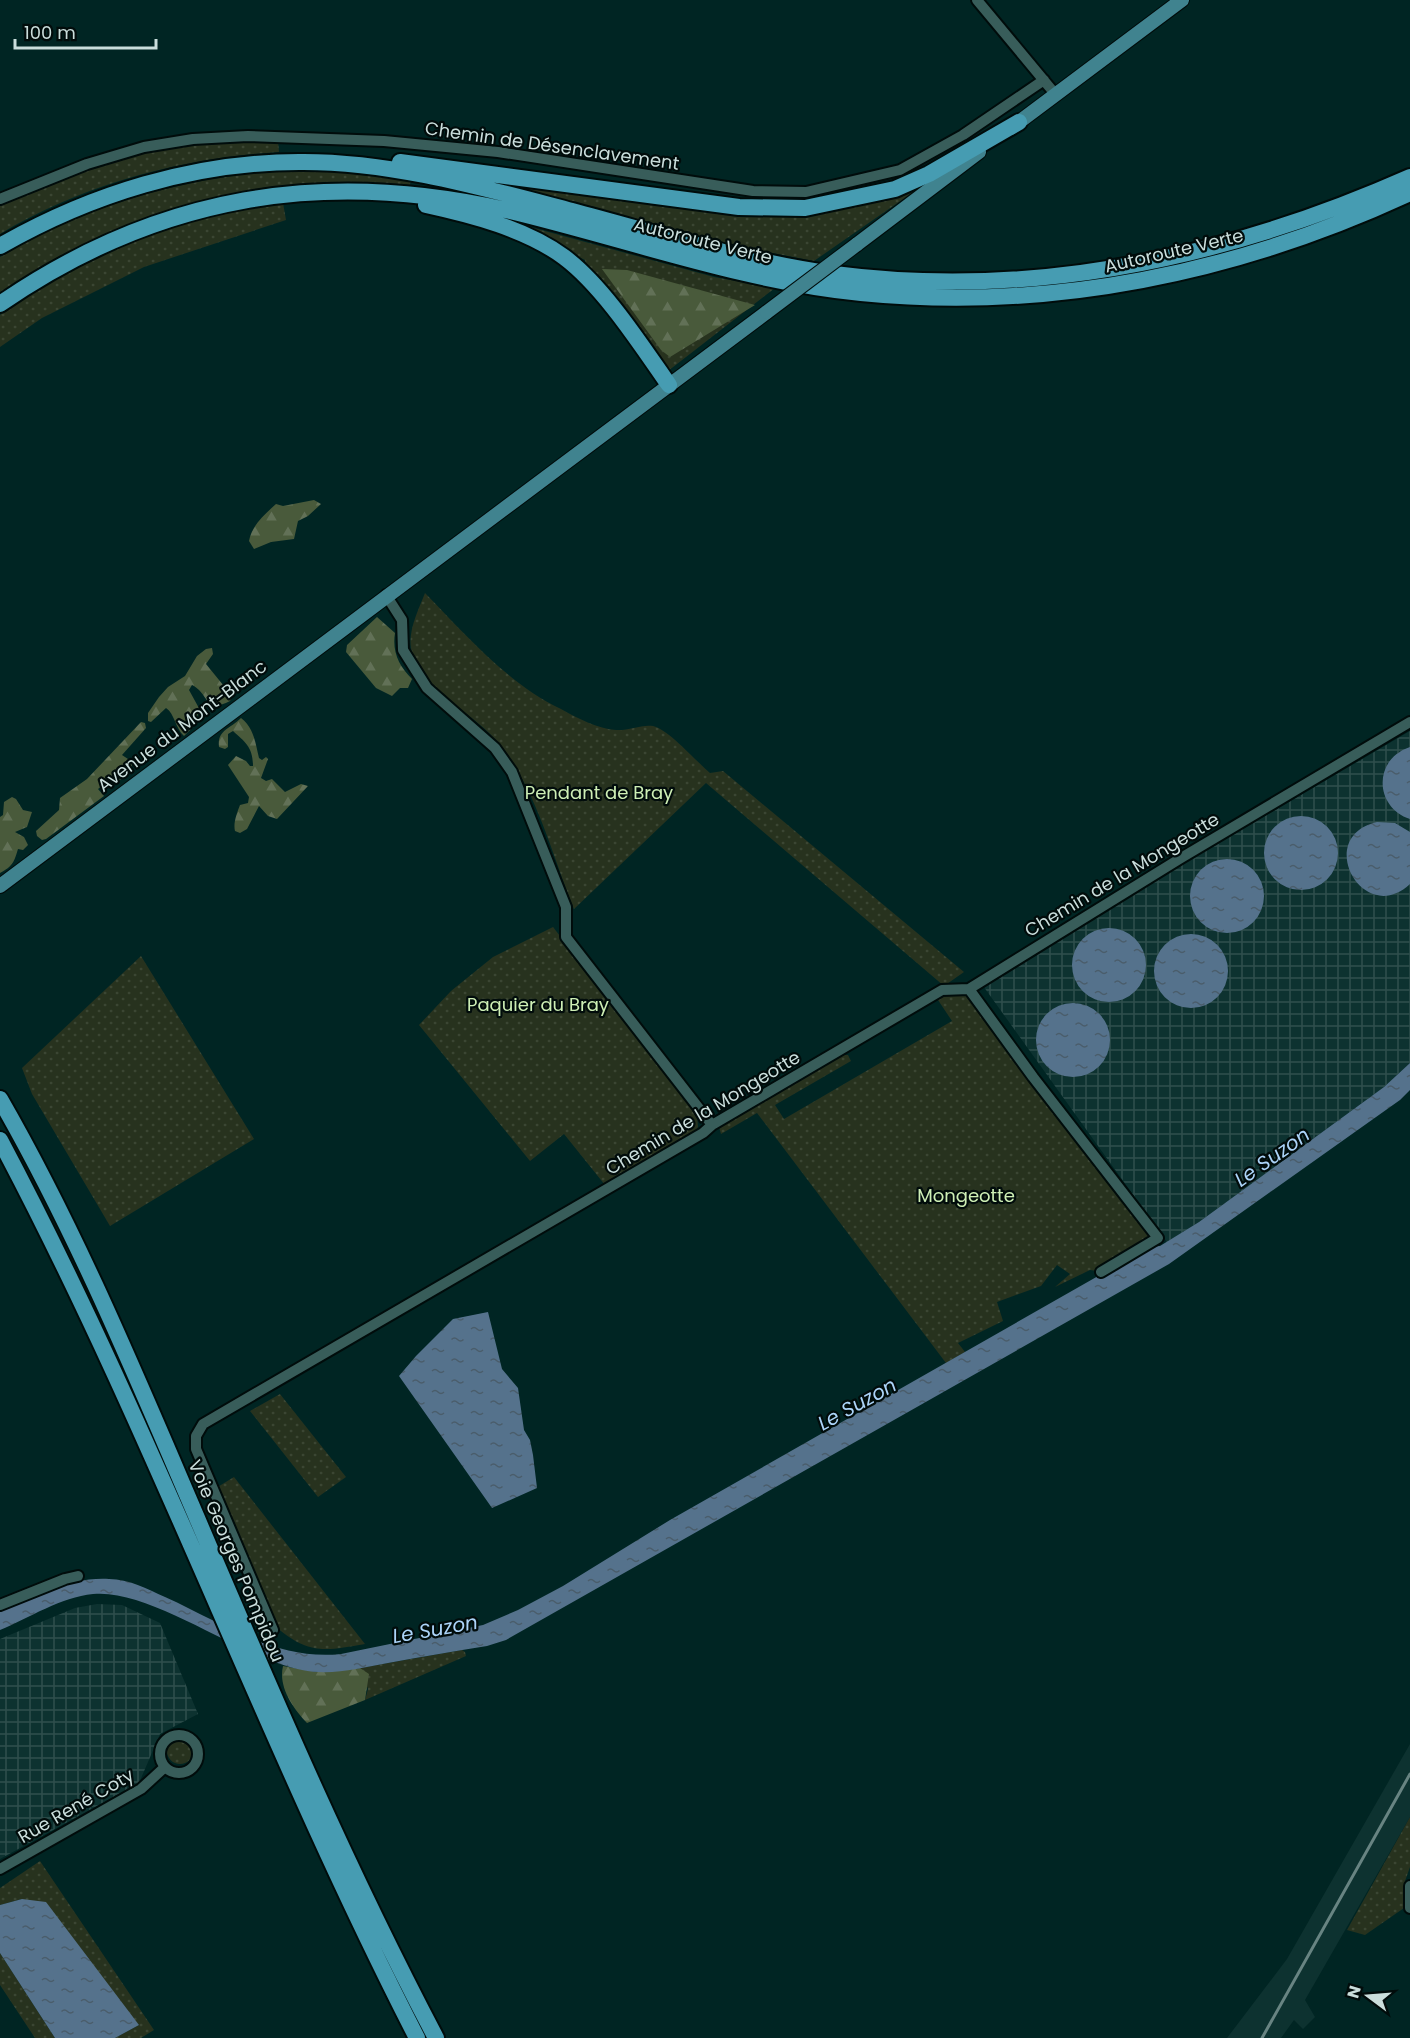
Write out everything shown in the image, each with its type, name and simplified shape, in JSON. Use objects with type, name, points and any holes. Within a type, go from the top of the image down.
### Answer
[{"type":"highway","points":[[299,162],[359,159],[398,161],[739,207],[794,208],[829,205],[896,189],[929,174],[1019,122]]},
{"type":"highway","name":"Autoroute Verte","points":[[0,246],[57,217],[130,188],[201,171],[299,162],[373,168],[464,185],[787,266],[860,277],[952,282],[1061,277],[1138,266],[1193,254],[1320,214],[1410,177]]},
{"type":"highway","name":"Autoroute Verte","points":[[0,304],[51,270],[166,218],[219,205],[290,194],[363,192],[455,200],[768,278],[858,293],[959,298],[1069,293],[1196,269],[1321,231],[1410,193]]},
{"type":"highway","points":[[290,194],[386,199],[427,205],[496,225],[539,243],[561,255],[585,276],[669,385]]},
{"type":"highway","name":"Voie Georges Pompidou","points":[[0,1099],[48,1188],[101,1298],[282,1716],[377,1920],[436,2038]]},
{"type":"highway","name":"Voie Georges Pompidou","points":[[0,1140],[48,1231],[118,1378],[288,1771],[330,1863],[417,2038]]},
{"type":"main road","name":"Avenue du Mont-Blanc","points":[[0,886],[1182,0]]},
{"type":"street","points":[[977,0],[1056,95]]},
{"type":"street","name":"Chemin de Désenclavement","points":[[0,199],[87,164],[144,147],[193,139],[248,136],[384,141],[498,152],[753,191],[806,192],[900,170],[963,135],[1044,80]]},
{"type":"street","points":[[386,595],[402,620],[403,650],[427,688],[495,747],[512,772],[566,907],[566,937],[712,1125]]},
{"type":"street","name":"Chemin de la Mongeotte","points":[[273,1630],[196,1449],[196,1436],[203,1424],[704,1133],[712,1125],[942,990],[969,989],[1181,858],[1410,722]]},
{"type":"street","points":[[969,989],[1033,1077],[1158,1238],[1101,1272]]},
{"type":"street","points":[[0,1605],[58,1581],[78,1576]]},
{"type":"street","name":"Rue René Coty","points":[[0,1869],[141,1789],[165,1767]]},
{"type":"street","points":[[1410,1886],[1410,1908]]},
{"type":"shaded area","points":[[1410,731],[1410,1063],[1384,1087],[1199,1222],[1167,1242],[981,983]]},
{"type":"shaded area","points":[[97,1604],[122,1605],[160,1623],[198,1714],[160,1734],[139,1783],[0,1859],[0,1639],[75,1608]]},
{"type":"shaded area","points":[[1410,1744],[1410,1817],[1305,2000],[1315,2017],[1303,2029],[1294,2020],[1281,2038],[1227,2038],[1287,1959]]},
{"type":"green space","points":[[278,140],[279,152],[206,160],[134,176],[65,201],[0,234],[0,206],[93,167],[141,152],[191,143]]},
{"type":"green space","points":[[277,171],[332,171],[411,180],[409,188],[355,186],[301,188],[248,195],[196,206],[144,221],[94,241],[46,265],[0,293],[0,257],[66,223],[99,209],[168,188]]},
{"type":"green space","points":[[461,174],[760,214],[932,179],[814,261],[736,246]]},
{"type":"green space","points":[[283,203],[286,220],[144,267],[42,318],[0,347],[0,315],[64,273],[134,241],[171,228],[245,209]]},
{"type":"green space","points":[[508,221],[714,277],[775,288],[668,371],[587,269],[585,260]]},
{"type":"green space","points":[[602,269],[627,270],[755,305],[670,357],[661,350]]},
{"type":"green space","points":[[314,500],[321,504],[308,516],[298,521],[294,539],[271,542],[254,549],[249,541],[253,530],[276,504],[283,506]]},
{"type":"green space","name":"Pendant de Bray","points":[[425,593],[488,657],[541,698],[602,728],[621,730],[653,726],[659,728],[710,773],[723,771],[964,972],[944,986],[706,783],[574,909],[543,824],[514,764],[490,734],[430,682],[413,655],[411,632]]},
{"type":"green space","points":[[377,617],[395,633],[398,658],[403,669],[412,679],[408,688],[400,688],[392,696],[376,688],[346,652],[347,645]]},
{"type":"green space","points":[[212,648],[213,654],[206,664],[232,696],[230,701],[211,704],[192,685],[189,690],[200,710],[192,728],[184,736],[166,708],[151,722],[148,721],[148,713],[159,697],[168,687],[185,676],[197,656],[206,649]]},
{"type":"green space","points":[[241,718],[251,731],[259,758],[268,759],[261,778],[266,781],[272,779],[285,792],[301,784],[308,786],[277,819],[268,816],[259,806],[247,829],[240,833],[235,831],[236,818],[240,805],[248,803],[249,797],[228,765],[236,756],[253,766],[252,754],[245,742],[233,731],[228,734],[228,747],[225,749],[219,747],[219,741],[222,733]]},
{"type":"green space","points":[[141,722],[145,723],[146,728],[122,755],[131,761],[132,766],[127,776],[116,782],[112,778],[98,789],[104,796],[46,839],[42,840],[37,836],[36,831],[59,810],[60,798],[87,779]]},
{"type":"green space","points":[[12,797],[23,810],[32,812],[27,827],[15,832],[24,837],[28,845],[23,850],[18,849],[12,863],[0,873],[0,817],[3,815],[4,802]]},
{"type":"green space","name":"Paquier du Bray","points":[[553,927],[697,1113],[698,1127],[692,1135],[605,1185],[564,1134],[530,1161],[419,1025],[451,991],[493,957]]},
{"type":"green space","points":[[141,956],[254,1139],[110,1226],[32,1094],[22,1068]]},
{"type":"green space","name":"Mongeotte","points":[[948,993],[965,995],[1150,1232],[1150,1240],[1097,1271],[1090,1270],[1055,1287],[1070,1274],[1057,1265],[1041,1286],[997,1302],[1003,1321],[958,1343],[965,1352],[946,1363],[757,1113],[721,1134],[719,1127],[837,1055],[848,1055],[851,1061],[775,1105],[784,1119],[952,1021],[936,997]]},
{"type":"green space","points":[[280,1394],[346,1477],[318,1497],[250,1411]]},
{"type":"green space","points":[[234,1477],[365,1644],[318,1649],[298,1642],[276,1627],[216,1488]]},
{"type":"green space","points":[[462,1650],[466,1656],[365,1700],[368,1689],[360,1668]]},
{"type":"green space","points":[[283,1666],[317,1672],[360,1668],[369,1674],[365,1700],[307,1723],[288,1697],[283,1682]]},
{"type":"green space","points":[[180,1738],[189,1742],[193,1751],[189,1760],[180,1764],[171,1760],[167,1751],[171,1742]]},
{"type":"green space","points":[[1410,1817],[1410,1867],[1405,1881],[1404,1908],[1365,1935],[1347,1930]]},
{"type":"green space","points":[[40,1861],[154,2030],[141,2038],[115,2038],[139,2025],[22,1899],[0,1905],[0,1888]]},
{"type":"green space","points":[[0,1953],[55,2038],[35,2038],[0,1985]]},
{"type":"water","points":[[1410,747],[1410,819],[1398,813],[1390,804],[1384,794],[1383,783],[1384,772],[1389,762],[1398,753]]},
{"type":"water","points":[[1301,816],[1322,822],[1332,832],[1338,853],[1332,874],[1322,884],[1301,890],[1280,884],[1270,874],[1264,853],[1270,832],[1280,822]]},
{"type":"water","points":[[1377,822],[1395,823],[1410,832],[1410,884],[1392,895],[1376,895],[1362,888],[1352,875],[1347,860],[1349,844],[1358,831]]},
{"type":"water","points":[[1227,859],[1248,865],[1258,875],[1264,896],[1258,917],[1248,927],[1227,933],[1206,927],[1196,917],[1190,896],[1196,875],[1206,865]]},
{"type":"water","points":[[1109,928],[1130,934],[1140,944],[1146,965],[1140,986],[1130,996],[1109,1002],[1088,996],[1078,986],[1072,965],[1078,944],[1088,934]]},
{"type":"water","points":[[1191,934],[1212,940],[1222,950],[1228,971],[1222,992],[1212,1002],[1191,1008],[1170,1002],[1160,992],[1154,971],[1160,950],[1170,940]]},
{"type":"water","points":[[1073,1003],[1094,1009],[1104,1019],[1110,1040],[1104,1061],[1094,1071],[1073,1077],[1052,1071],[1042,1061],[1036,1040],[1042,1019],[1052,1009]]},
{"type":"water","points":[[1410,1063],[1410,1090],[1400,1100],[1169,1264],[506,1640],[487,1646],[356,1669],[313,1672],[278,1663],[168,1612],[141,1602],[116,1595],[93,1594],[69,1599],[0,1630],[0,1611],[53,1588],[94,1579],[116,1579],[131,1583],[250,1638],[294,1652],[317,1655],[341,1654],[483,1625],[518,1610],[563,1586],[670,1520],[1149,1247],[1160,1246],[1199,1222],[1384,1087]]},
{"type":"water","points":[[488,1312],[502,1369],[518,1388],[524,1430],[530,1440],[533,1455],[537,1488],[492,1508],[399,1376],[453,1319]]},
{"type":"water","points":[[22,1899],[46,1902],[139,2025],[115,2038],[55,2038],[0,1953],[0,1905]]},
{"type":"railway","points":[[1262,2038],[1410,1774]]},
{"type":"water label","name":"Le Suzon","points":[[1272,1157]]},
{"type":"water label","name":"Le Suzon","points":[[857,1404]]},
{"type":"water label","name":"Le Suzon","points":[[435,1629]]}]
